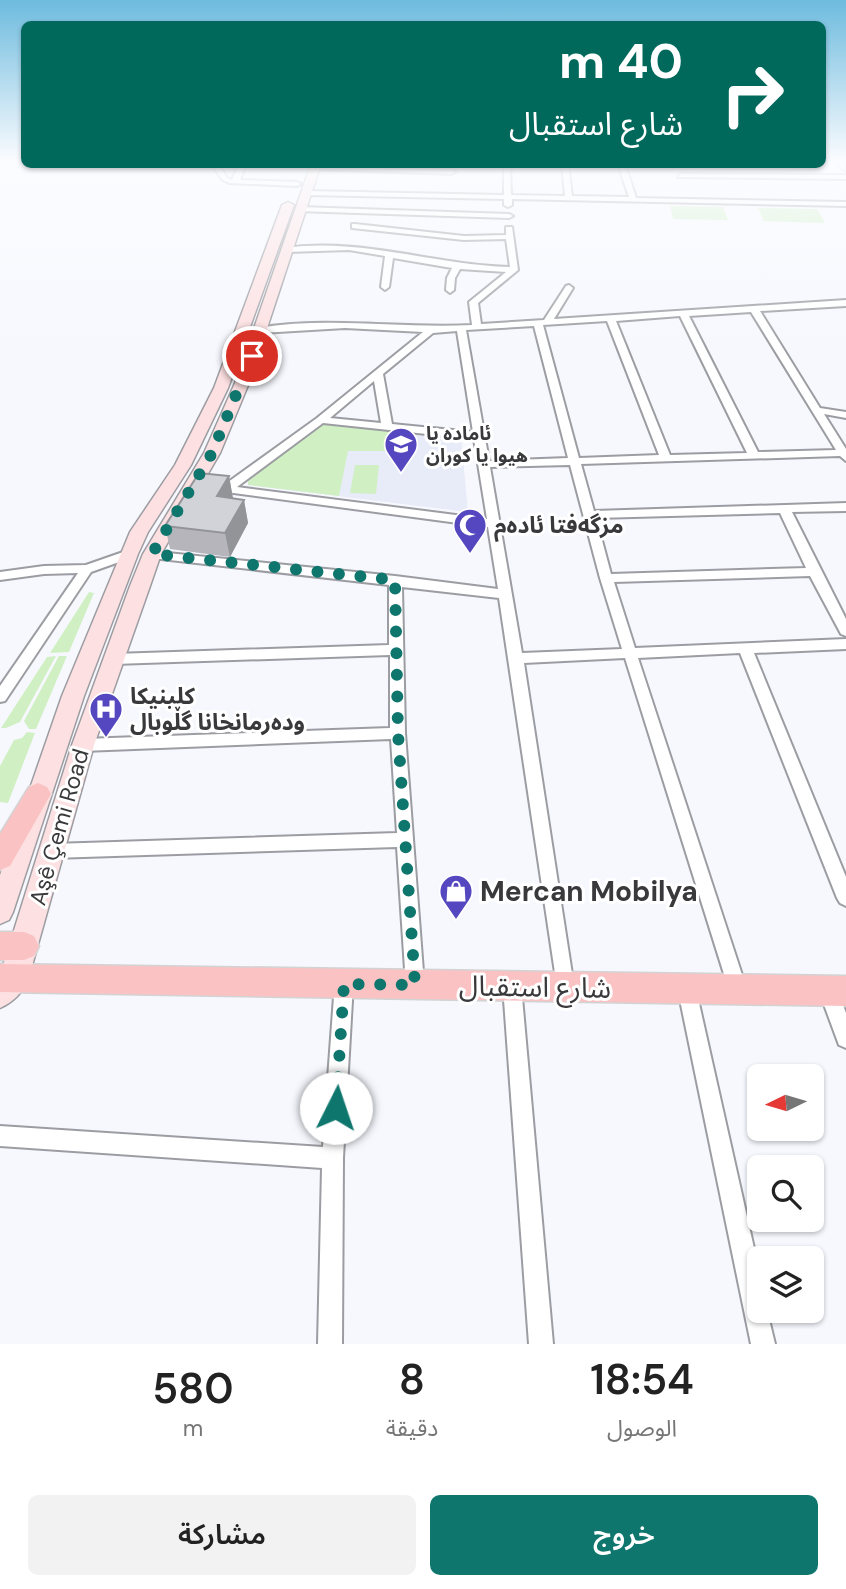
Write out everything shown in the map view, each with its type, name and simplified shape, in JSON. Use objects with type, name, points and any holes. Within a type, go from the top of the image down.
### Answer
[{"type":"main road","name":"Aşê Çemi Road","points":[[0,912],[38,794],[129,554],[139,533],[184,465],[221,388],[288,226]]},
{"type":"main road","name":"Aşê Çemi Road","points":[[5,984],[12,946],[52,851],[83,745],[152,554],[212,453],[261,330],[293,226]]},
{"type":"main road","points":[[0,858],[38,794]]},
{"type":"main road","name":"شارع استقبال","points":[[5,984],[344,984],[837,992]]},
{"type":"street","points":[[349,248],[355,226],[464,238],[509,237]]},
{"type":"street","points":[[509,226],[514,270]]},
{"type":"street","points":[[287,250],[349,248],[457,266],[514,270]]},
{"type":"street","points":[[385,287],[389,255]]},
{"type":"street","points":[[450,290],[451,278],[457,266]]},
{"type":"street","points":[[477,327],[473,302],[514,270]]},
{"type":"street","points":[[569,288],[543,323],[573,461],[606,578],[738,990]]},
{"type":"street","points":[[261,330],[345,325],[431,330],[846,303]]},
{"type":"street","points":[[754,309],[844,456]]},
{"type":"street","points":[[684,315],[754,456]]},
{"type":"street","points":[[611,319],[666,458]]},
{"type":"street","points":[[461,328],[516,658],[565,987]]},
{"type":"street","points":[[226,489],[321,420],[431,330]]},
{"type":"street","points":[[378,374],[387,426]]},
{"type":"street","points":[[817,410],[846,415]]},
{"type":"street","points":[[321,420],[479,436]]},
{"type":"street","points":[[484,464],[844,456]]},
{"type":"street","points":[[193,484],[494,524]]},
{"type":"street","points":[[589,515],[846,507]]},
{"type":"street","points":[[785,510],[846,631]]},
{"type":"street","points":[[0,576],[44,570],[87,569],[129,554]]},
{"type":"street","points":[[152,554],[505,593]]},
{"type":"street","points":[[0,698],[87,569]]},
{"type":"street","points":[[606,578],[814,572]]},
{"type":"street","points":[[395,580],[398,733],[415,985]]},
{"type":"street","points":[[516,658],[846,645]]},
{"type":"street","points":[[745,648],[846,898]]},
{"type":"street","points":[[114,659],[396,650]]},
{"type":"street","points":[[83,745],[398,733]]},
{"type":"street","points":[[52,851],[405,840]]},
{"type":"street","points":[[330,1344],[333,1158],[344,984]]},
{"type":"street","points":[[512,986],[541,1344]]},
{"type":"street","points":[[687,990],[763,1344]]},
{"type":"street","points":[[837,992],[846,1038]]},
{"type":"street","points":[[0,1136],[333,1158]]},
{"type":"shaded area","points":[[321,424],[461,437],[468,512],[248,485],[248,481]]},
{"type":"green space","points":[[321,424],[405,431],[402,443],[387,444],[387,451],[348,451],[339,496],[248,485],[248,481]]},
{"type":"green space","points":[[355,465],[379,465],[376,494],[350,493]]},
{"type":"green space","points":[[89,592],[94,593],[69,652],[50,653]]},
{"type":"green space","points":[[56,656],[20,722],[1,728],[47,657]]},
{"type":"green space","points":[[59,656],[67,656],[36,729],[29,729],[24,721]]},
{"type":"green space","points":[[27,732],[35,733],[8,803],[0,802],[0,766],[14,740],[22,738]]},
{"type":"building","points":[[199,473],[229,476],[217,496],[244,500],[225,533],[165,526]]},
{"type":"place","name":"ئاماده یا هیوا یا کوران","points":[[401,474]]},
{"type":"place","name":"مزگەفتا ئادەم","points":[[470,555]]},
{"type":"place","name":"کلینیکا ودەرمانخانا گڵوبال","points":[[106,739]]},
{"type":"place","name":"Mercan Mobilya","points":[[456,921]]},
{"type":"route","points":[[252,356],[212,453],[152,554],[395,580],[398,733],[415,985],[344,984],[336,1108]]}]
